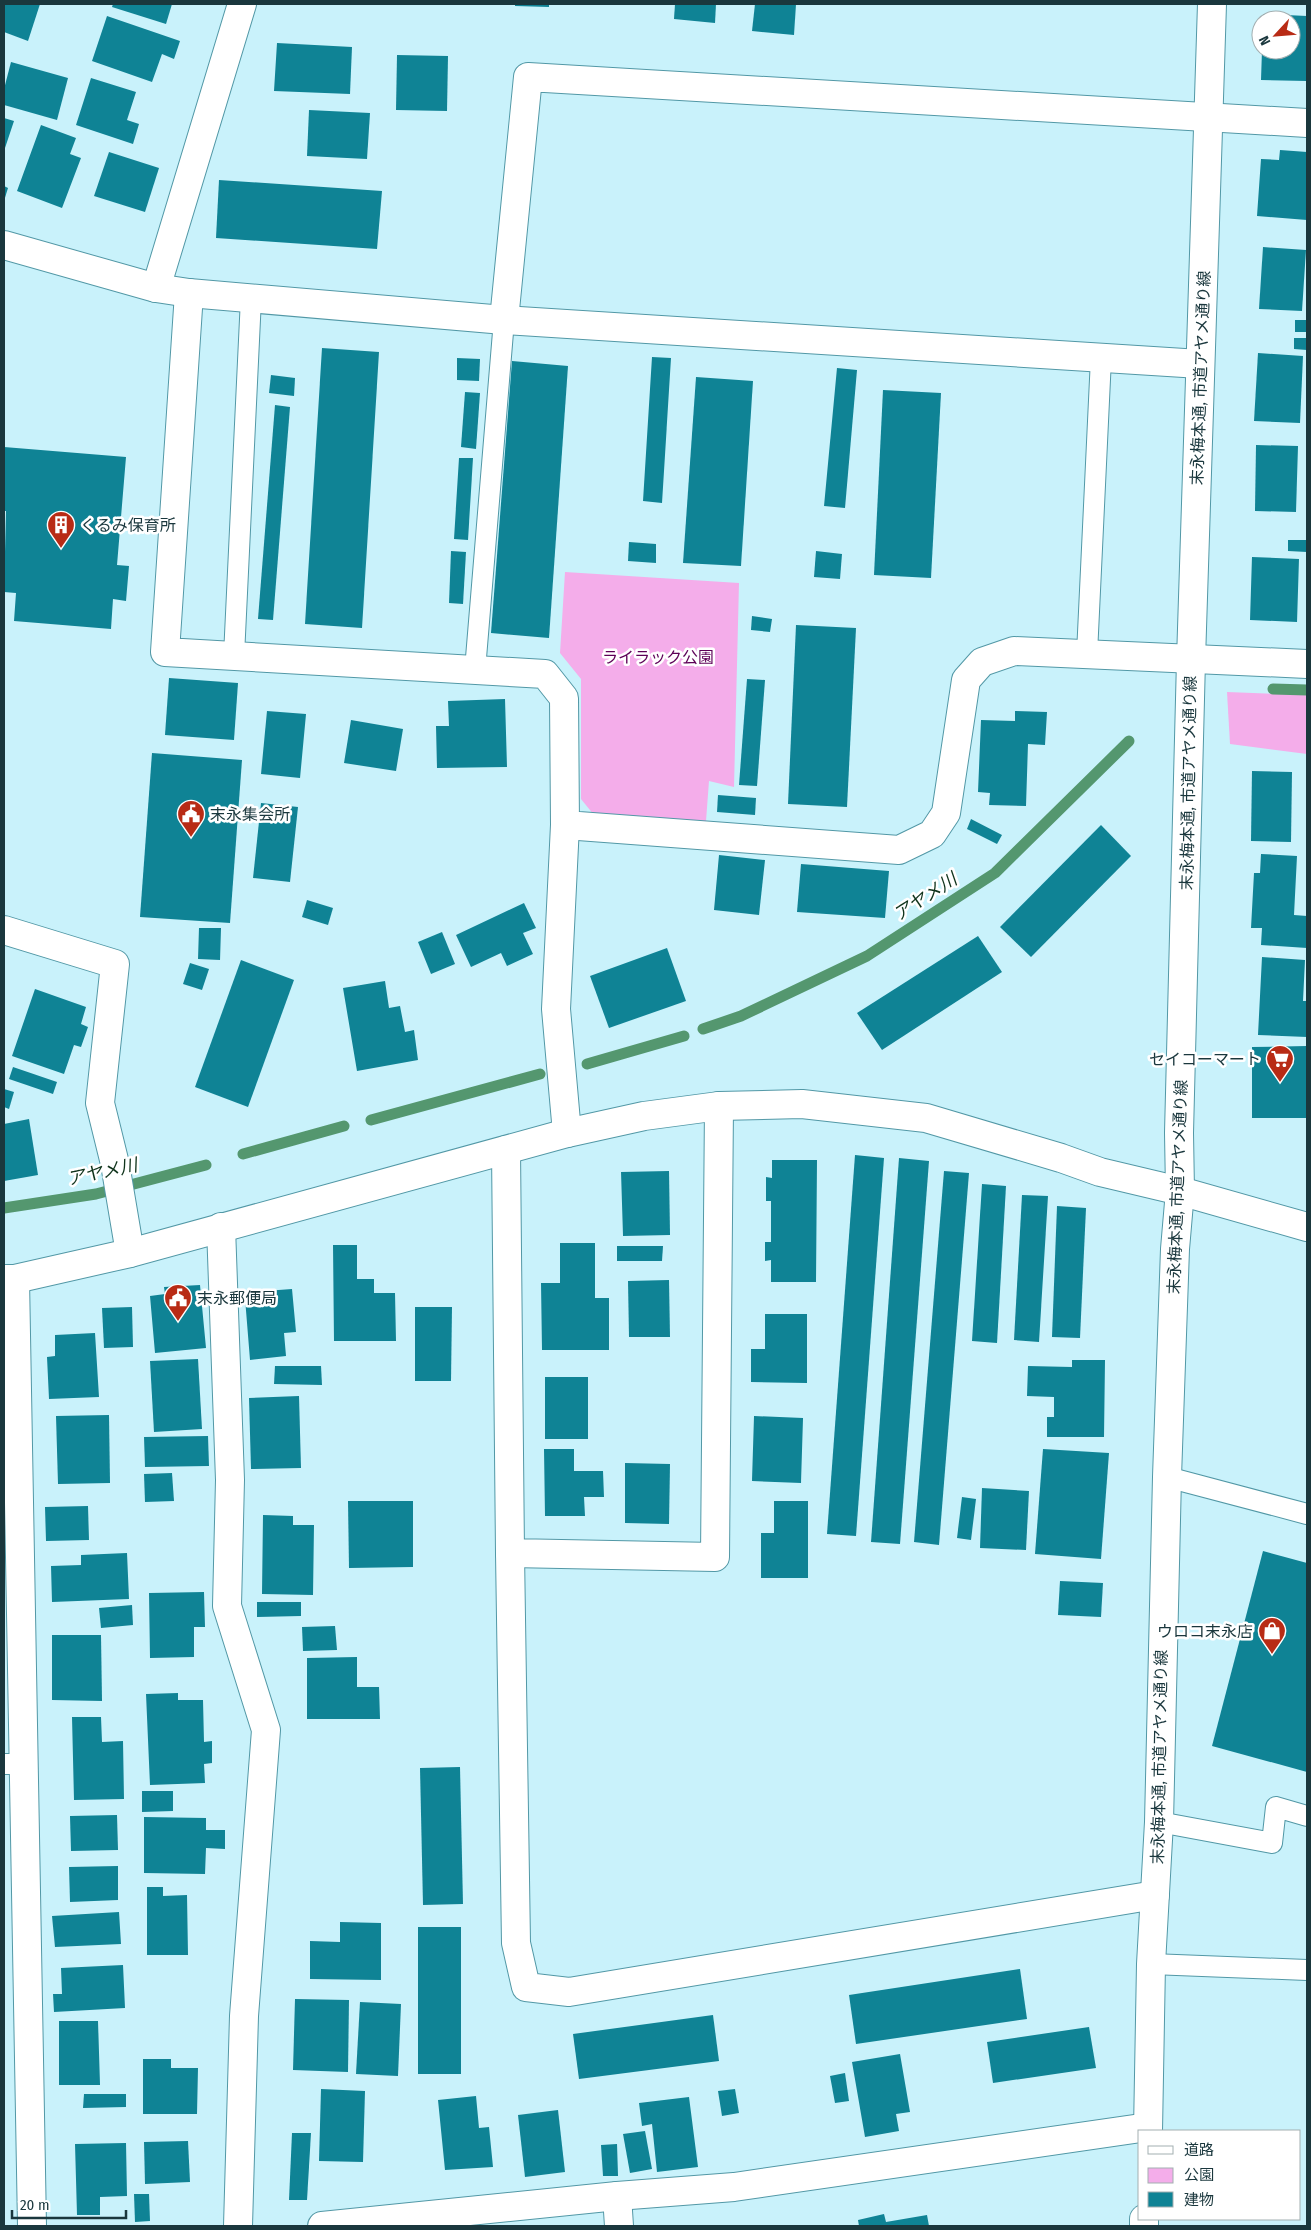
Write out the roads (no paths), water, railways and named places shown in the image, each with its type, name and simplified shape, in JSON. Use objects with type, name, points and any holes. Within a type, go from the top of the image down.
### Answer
[{"type":"street","points":[[156,288],[242,4]]},
{"type":"street","name":"末永梅本通, 市道アヤメ通り線","points":[[1148,2129],[1151,1964],[1159,1822],[1174,1249],[1180,1191],[1179,1133],[1191,660],[1212,4]]},
{"type":"street","points":[[504,320],[528,77],[1307,123]]},
{"type":"street","points":[[4,245],[156,288],[189,293],[504,320],[1200,364]]},
{"type":"street","points":[[189,293],[164,652],[545,674],[564,698],[565,825],[556,1009],[567,1134]]},
{"type":"street","points":[[565,825],[899,850],[932,834],[946,813],[966,680],[982,662],[1014,650],[1191,660],[1307,664]]},
{"type":"street","points":[[4,930],[116,964],[100,1103],[115,1164],[130,1253]]},
{"type":"street","points":[[32,2226],[14,1764],[10,1293],[130,1253],[506,1150],[644,1116],[719,1106],[802,1104],[926,1118],[1061,1158],[1100,1172],[1180,1191],[1307,1226]]},
{"type":"street","points":[[510,1553],[715,1557],[719,1106]]},
{"type":"street","points":[[506,1150],[516,1943],[526,1987],[568,1992],[1155,1895]]},
{"type":"street","points":[[221,1227],[230,1480],[227,1606],[266,1730],[244,2016],[238,2226]]},
{"type":"street","points":[[322,2226],[391,2222],[617,2196],[734,2187],[1138,2130]]},
{"type":"street","points":[[617,2196],[620,2226]]},
{"type":"lane","points":[[234,656],[251,298]]},
{"type":"lane","points":[[476,670],[504,320]]},
{"type":"lane","points":[[1087,654],[1101,358]]},
{"type":"lane","points":[[1167,1477],[1307,1514]]},
{"type":"lane","points":[[1159,1822],[1272,1843],[1276,1807],[1307,1816]]},
{"type":"lane","points":[[1151,1964],[1307,1970]]},
{"type":"waterway","name":"アヤメ川","points":[[1273,689],[1307,690]]},
{"type":"waterway","name":"アヤメ川","points":[[703,1029],[741,1016],[867,956],[995,873],[1129,741]]},
{"type":"waterway","name":"アヤメ川","points":[[587,1064],[684,1036]]},
{"type":"waterway","name":"アヤメ川","points":[[371,1120],[540,1074]]},
{"type":"waterway","name":"アヤメ川","points":[[243,1154],[344,1126]]},
{"type":"waterway","name":"アヤメ川","points":[[4,1208],[96,1194],[206,1165]]},
{"type":"place","name":"くるみ保育所","points":[[61,549]]},
{"type":"place","name":"末永集会所","points":[[191,838]]},
{"type":"place","name":"セイコーマート","points":[[1280,1083]]},
{"type":"place","name":"末永郵便局","points":[[178,1322]]},
{"type":"place","name":"ウロコ末永店","points":[[1272,1655]]},
{"type":"park label","name":"ライラック公園","points":[[658,657]]}]
